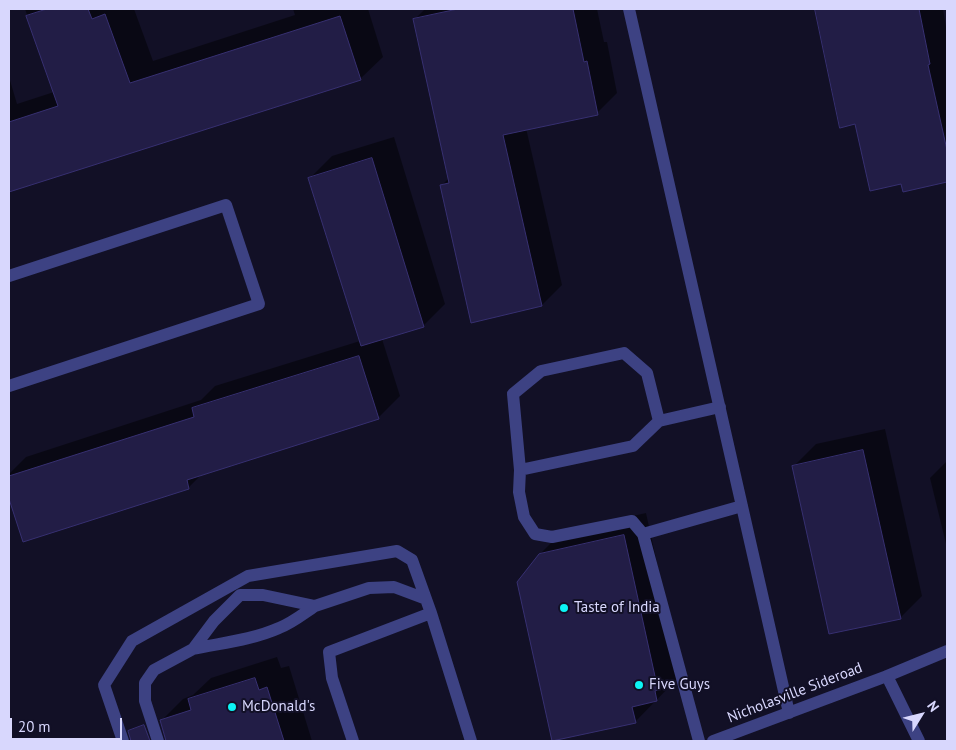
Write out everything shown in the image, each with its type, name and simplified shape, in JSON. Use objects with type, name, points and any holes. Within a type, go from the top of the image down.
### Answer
[{"type":"street","points":[[629,9],[789,713]]},
{"type":"street","points":[[9,276],[226,205],[259,304],[9,386]]},
{"type":"street","points":[[659,421],[647,373],[624,353],[541,371],[513,394],[520,470],[519,492],[524,517],[535,534],[552,538],[632,521],[643,534],[699,741]]},
{"type":"street","points":[[520,470],[633,446],[659,421],[720,407]]},
{"type":"street","points":[[643,534],[742,506]]},
{"type":"street","points":[[123,741],[104,684],[132,641],[248,576],[397,551],[412,560],[470,741]]},
{"type":"street","points":[[158,741],[145,701],[145,684],[154,670],[192,650],[278,629],[315,606],[369,588],[394,588],[426,599]]},
{"type":"street","points":[[192,650],[214,621],[240,595],[263,595],[315,606]]},
{"type":"street","points":[[353,741],[332,678],[329,652],[430,613]]},
{"type":"street","name":"Nicholasville Sideroad","points":[[713,741],[887,676],[947,651]]},
{"type":"street","points":[[887,676],[919,741]]},
{"type":"building","points":[[47,9],[88,9],[92,19],[105,14],[130,83],[340,16],[361,80],[9,192],[9,122],[58,106],[26,16]]},
{"type":"building","points":[[458,9],[573,9],[584,62],[587,61],[598,115],[503,135],[542,306],[471,323],[440,185],[449,183],[413,19]]},
{"type":"building","points":[[815,9],[919,9],[930,64],[928,65],[947,150],[947,182],[903,192],[901,184],[870,191],[855,124],[840,128]]},
{"type":"building","points":[[372,158],[424,327],[361,346],[308,178]]},
{"type":"building","points":[[359,356],[379,419],[187,480],[189,489],[23,542],[9,499],[9,476],[194,417],[192,408]]},
{"type":"building","points":[[863,450],[901,619],[829,634],[792,466]]},
{"type":"building","points":[[624,535],[658,690],[655,691],[657,701],[632,707],[636,723],[552,741],[517,582],[539,554]]},
{"type":"building","name":"McDonald's","points":[[255,678],[259,690],[267,687],[284,741],[166,741],[160,720],[191,710],[188,699]]},
{"type":"building","points":[[144,725],[150,741],[131,741],[128,731]]},
{"type":"place","name":"Taste of India","points":[[564,608]]},
{"type":"place","name":"Five Guys","points":[[639,685]]},
{"type":"place","name":"McDonald's","points":[[232,707]]}]
